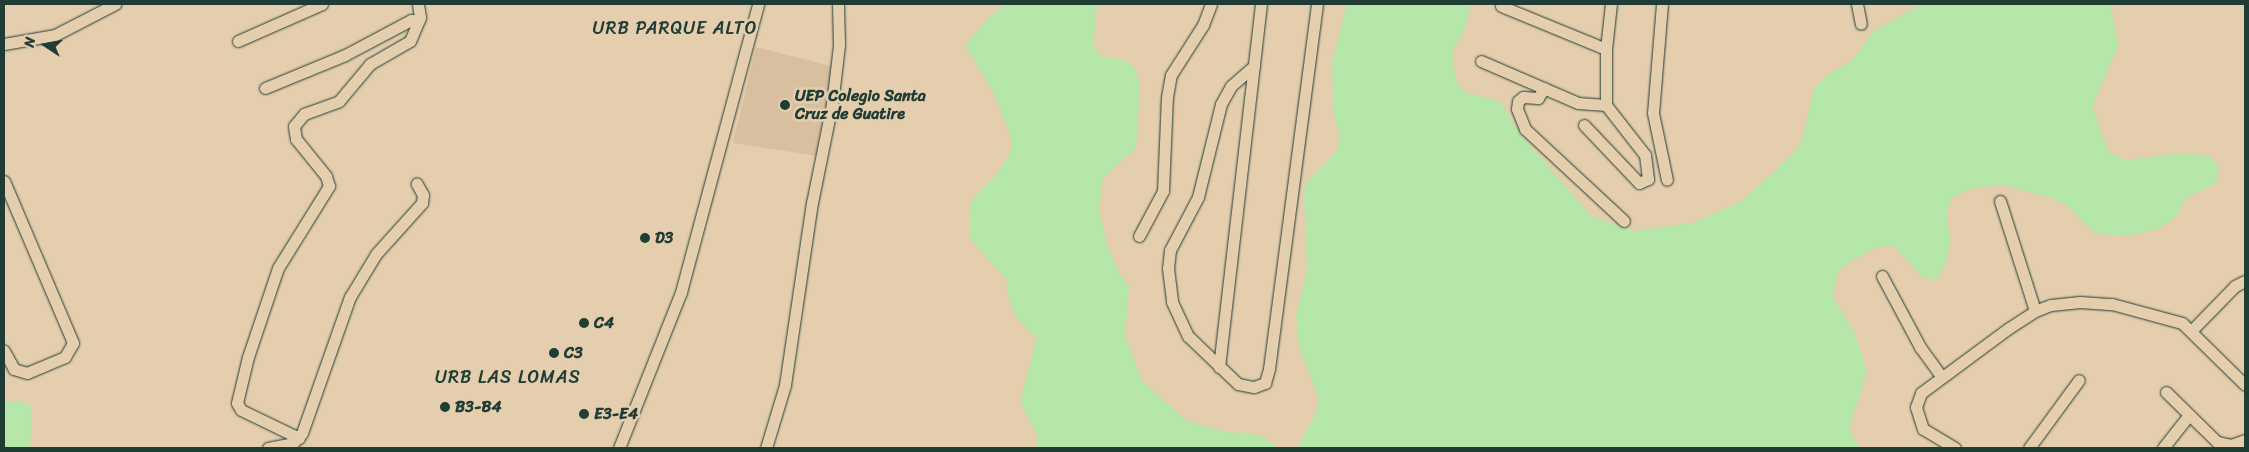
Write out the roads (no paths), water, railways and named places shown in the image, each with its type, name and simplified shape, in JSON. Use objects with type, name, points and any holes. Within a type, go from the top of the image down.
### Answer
[{"type":"street","points":[[4,44],[55,35],[115,4]]},
{"type":"street","points":[[238,41],[322,4]]},
{"type":"street","points":[[299,438],[241,410],[236,403],[248,357],[278,268],[329,186],[326,176],[296,139],[294,126],[304,114],[339,101],[370,64],[410,42],[419,20],[418,4]]},
{"type":"street","points":[[619,448],[681,292],[758,4]]},
{"type":"street","points":[[766,448],[785,385],[812,203],[832,104],[839,45],[838,4]]},
{"type":"street","points":[[1139,236],[1163,191],[1166,175],[1167,97],[1171,75],[1203,25],[1211,4]]},
{"type":"street","points":[[1219,367],[1261,4]]},
{"type":"street","points":[[1254,66],[1231,86],[1221,104],[1198,197],[1170,250],[1172,302],[1188,336],[1238,384],[1254,387],[1265,383],[1269,369],[1317,4]]},
{"type":"street","points":[[1584,125],[1639,183],[1648,180],[1645,155],[1606,105],[1606,49],[1611,4]]},
{"type":"street","points":[[1662,4],[1652,112],[1667,180]]},
{"type":"street","points":[[1857,4],[1861,24]]},
{"type":"street","points":[[1500,6],[1606,49]]},
{"type":"street","points":[[265,88],[346,55],[411,20],[419,20]]},
{"type":"street","points":[[1482,61],[1578,103],[1606,105]]},
{"type":"street","points":[[1544,88],[1538,98],[1524,97],[1518,101],[1517,109],[1525,129],[1624,221]]},
{"type":"street","points":[[4,181],[73,343],[65,357],[27,373],[14,369],[4,351]]},
{"type":"street","points":[[268,448],[293,443],[299,438],[316,400],[350,297],[376,254],[422,203],[423,195],[417,184]]},
{"type":"street","points":[[2000,201],[2035,311]]},
{"type":"street","points":[[1882,276],[1915,338],[1942,376]]},
{"type":"street","points":[[2192,330],[2235,286],[2245,281]]},
{"type":"street","points":[[1955,448],[1927,433],[1917,416],[1920,393],[2035,311],[2070,302],[2112,304],[2182,323],[2192,330],[2245,384]]},
{"type":"street","points":[[2029,448],[2079,380]]},
{"type":"street","points":[[2166,392],[2220,443],[2231,445],[2245,440]]},
{"type":"street","points":[[2163,448],[2190,415]]},
{"type":"place","name":"UEP Colegio Santa Cruz de Guatire","points":[[785,105]]},
{"type":"place","name":"D3","points":[[645,238]]},
{"type":"place","name":"C4","points":[[584,323]]},
{"type":"place","name":"C3","points":[[554,353]]},
{"type":"place","name":"B3-B4","points":[[445,407]]},
{"type":"place","name":"E3-E4","points":[[584,414]]},
{"type":"district","name":"URB PARQUE ALTO","points":[[675,28]]},
{"type":"district","name":"URB LAS LOMAS","points":[[508,377]]}]
